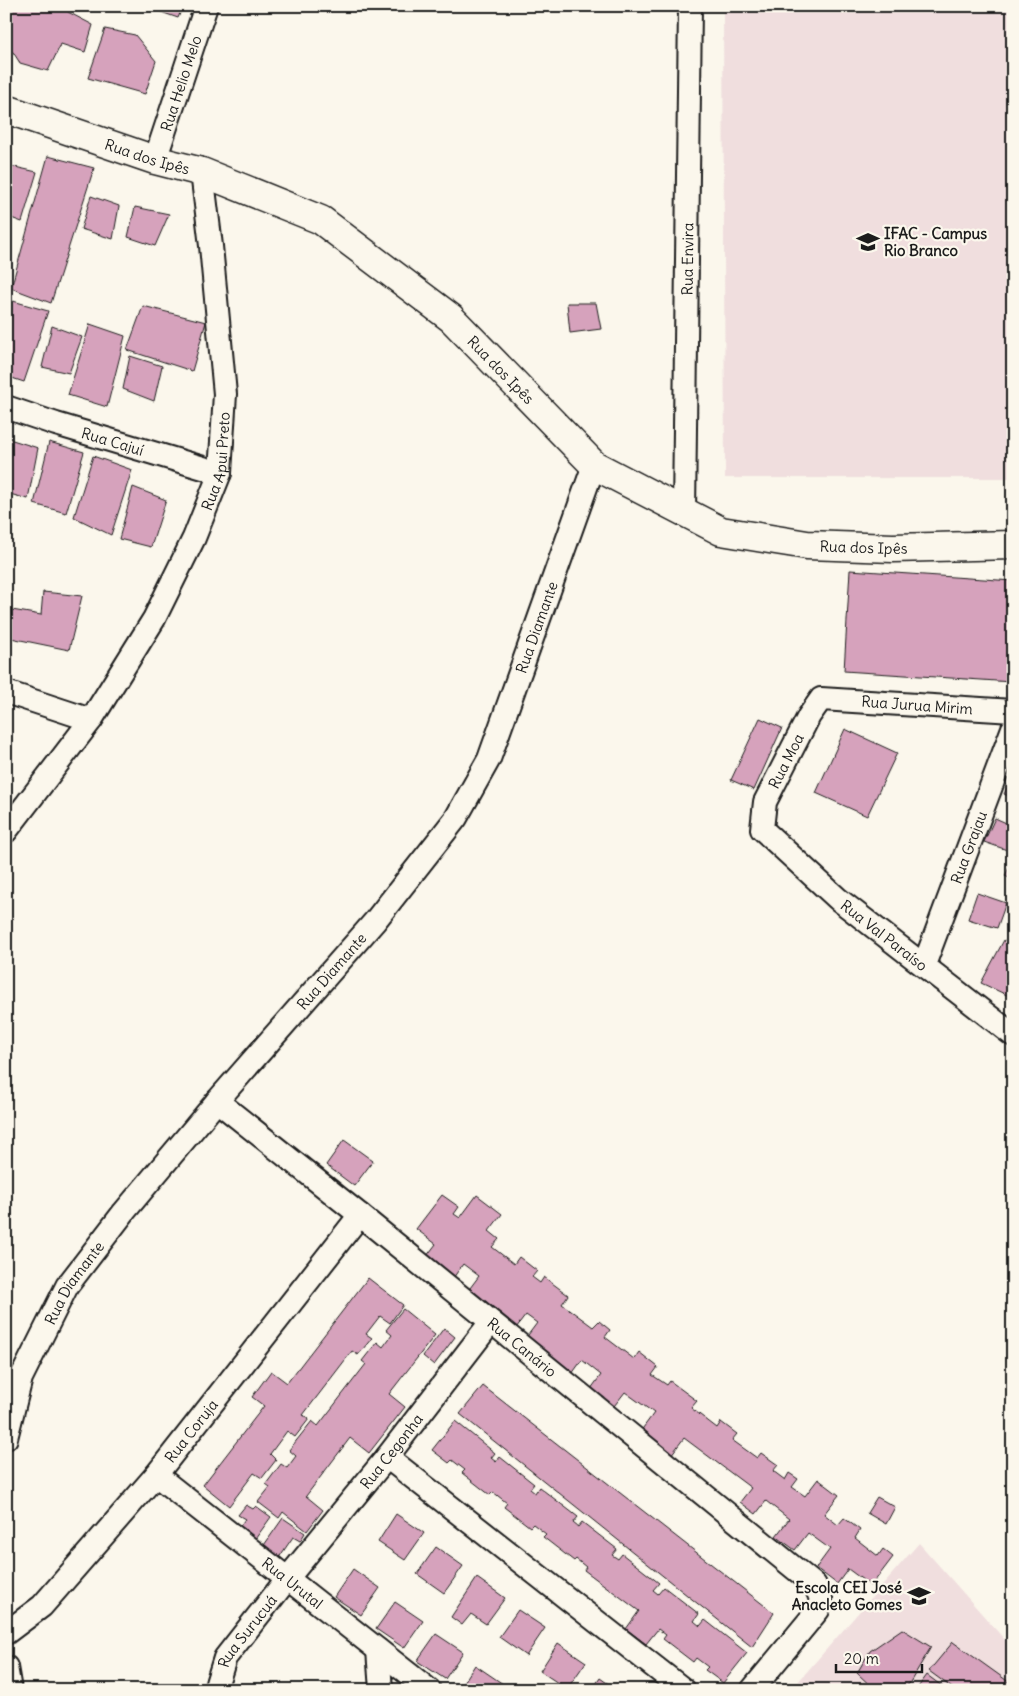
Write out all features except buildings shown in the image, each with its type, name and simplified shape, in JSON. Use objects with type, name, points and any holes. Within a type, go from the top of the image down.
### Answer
[{"type":"street","name":"Rua Helio Melo","points":[[155,160],[206,6]]},
{"type":"street","name":"Rua Envira","points":[[684,513],[690,6]]},
{"type":"street","name":"Rua dos Ipês","points":[[6,109],[155,160],[202,172],[322,220],[450,318],[594,464],[721,532],[807,545],[893,548],[1013,545]]},
{"type":"street","name":"Rua Apui Preto","points":[[6,831],[91,720],[154,618],[194,538],[220,473],[225,394],[202,172]]},
{"type":"street","name":"Rua Cajuí","points":[[6,407],[56,424],[220,473]]},
{"type":"street","name":"Rua Diamante","points":[[6,1438],[21,1378],[67,1286],[124,1212],[217,1101],[375,921],[456,818],[489,759],[594,464]]},
{"type":"street","points":[[6,692],[91,720]]},
{"type":"street","name":"Rua Jurua Mirim","points":[[821,698],[1013,711]]},
{"type":"street","name":"Rua Moa","points":[[762,828],[765,802],[809,716],[821,698]]},
{"type":"street","name":"Rua Grajau","points":[[924,965],[1013,728]]},
{"type":"street","name":"Rua Val Paraíso","points":[[762,828],[838,899],[1013,1035]]},
{"type":"street","name":"Rua Canário","points":[[217,1101],[815,1585],[821,1599],[818,1610],[752,1690]]},
{"type":"street","name":"Rua Coruja","points":[[6,1633],[42,1606],[156,1475],[360,1215]]},
{"type":"street","name":"Rua Cegonha","points":[[287,1579],[387,1457],[491,1322]]},
{"type":"street","points":[[387,1457],[684,1690]]},
{"type":"street","name":"Rua Urutal","points":[[156,1475],[429,1690]]},
{"type":"street","name":"Rua Surucuá","points":[[215,1690],[225,1658],[287,1579]]},
{"type":"street","points":[[378,1650],[381,1690]]},
{"type":"street","points":[[6,1667],[10,1690]]},
{"type":"shaded area","name":"IFAC - Campus Rio Branco","points":[[723,6],[1013,6],[1013,478],[725,478]]},
{"type":"shaded area","name":"Escola CEI José Anacleto Gomes","points":[[919,1543],[1013,1649],[1013,1690],[791,1690]]},
{"type":"place","name":"IFAC - Campus Rio Branco","points":[[868,242]]},
{"type":"place","name":"Escola CEI José Anacleto Gomes","points":[[919,1596]]}]
